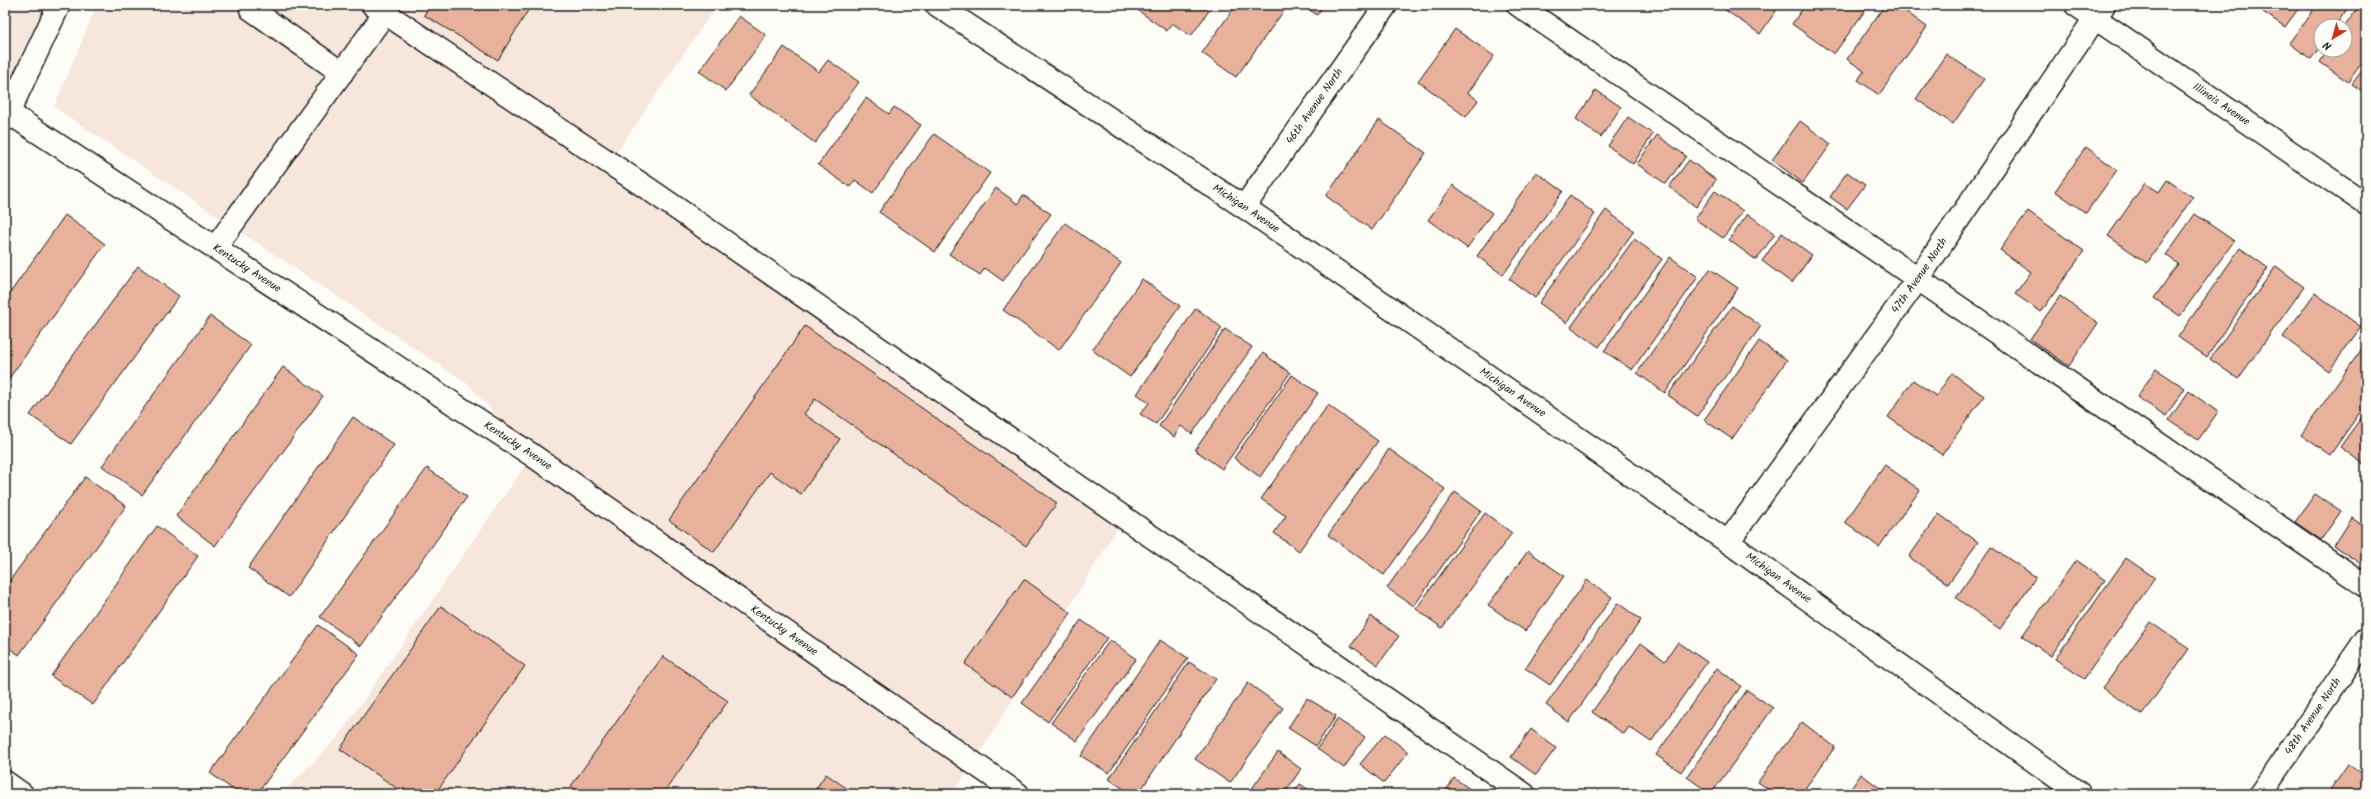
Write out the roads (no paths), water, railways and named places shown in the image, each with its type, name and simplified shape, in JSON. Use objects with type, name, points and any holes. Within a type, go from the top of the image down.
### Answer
[{"type":"street","points":[[7,117],[59,5]]},
{"type":"street","name":"Michigan Avenue","points":[[937,5],[1244,207],[1728,542],[2080,794]]},
{"type":"street","name":"46th Avenue North","points":[[1244,207],[1386,5]]},
{"type":"street","points":[[1518,5],[2366,586]]},
{"type":"street","name":"Illinois Avenue","points":[[2076,5],[2099,11],[2366,204]]},
{"type":"street","points":[[251,9],[342,73]]},
{"type":"street","points":[[215,248],[342,73],[379,9],[644,186],[1524,794]]},
{"type":"street","name":"47th Avenue North","points":[[1728,542],[1918,279],[2099,11]]},
{"type":"street","name":"Kentucky Avenue","points":[[7,117],[215,248],[532,455],[1018,794]]},
{"type":"street","name":"48th Avenue North","points":[[2260,794],[2366,639]]},
{"type":"street","points":[[5,782],[22,794]]}]
